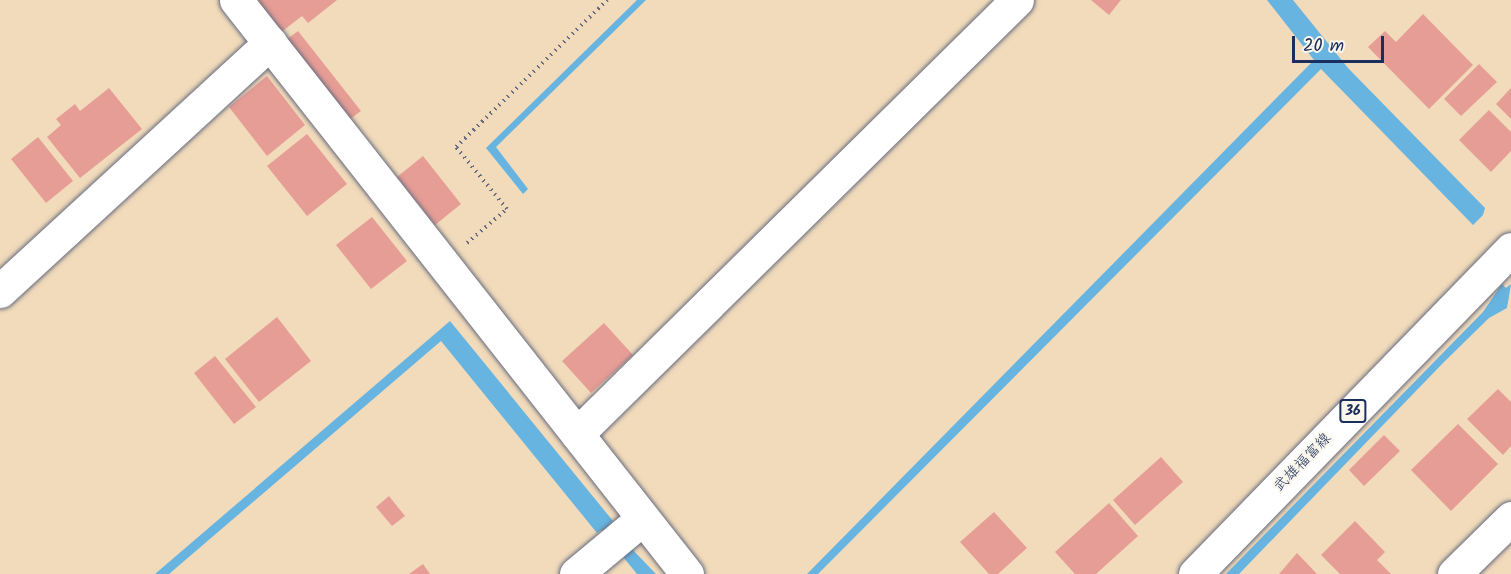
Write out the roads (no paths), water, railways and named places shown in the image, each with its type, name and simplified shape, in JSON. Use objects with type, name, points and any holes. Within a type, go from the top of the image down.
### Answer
[{"type":"street","points":[[236,0],[577,434],[625,534],[687,574]]},
{"type":"street","points":[[577,434],[1017,0]]},
{"type":"street","points":[[0,291],[270,43]]},
{"type":"street","name":"武雄福富線","points":[[1195,574],[1511,249]]},
{"type":"street","points":[[1454,574],[1511,518]]},
{"type":"street","points":[[576,574],[625,534]]},
{"type":"water","points":[[637,0],[646,0],[496,147],[528,189],[523,194],[486,148]]},
{"type":"water","points":[[1267,0],[1293,0],[1348,68],[1485,208],[1483,215],[1473,225],[1321,69],[818,574],[807,574],[1314,60]]},
{"type":"water","points":[[1502,284],[1506,288],[1511,284],[1507,308],[1489,318],[1443,363],[1239,574],[1226,574],[1483,312]]},
{"type":"water","points":[[450,321],[613,521],[609,525],[656,574],[637,574],[601,530],[597,533],[441,341],[169,574],[155,574]]}]
